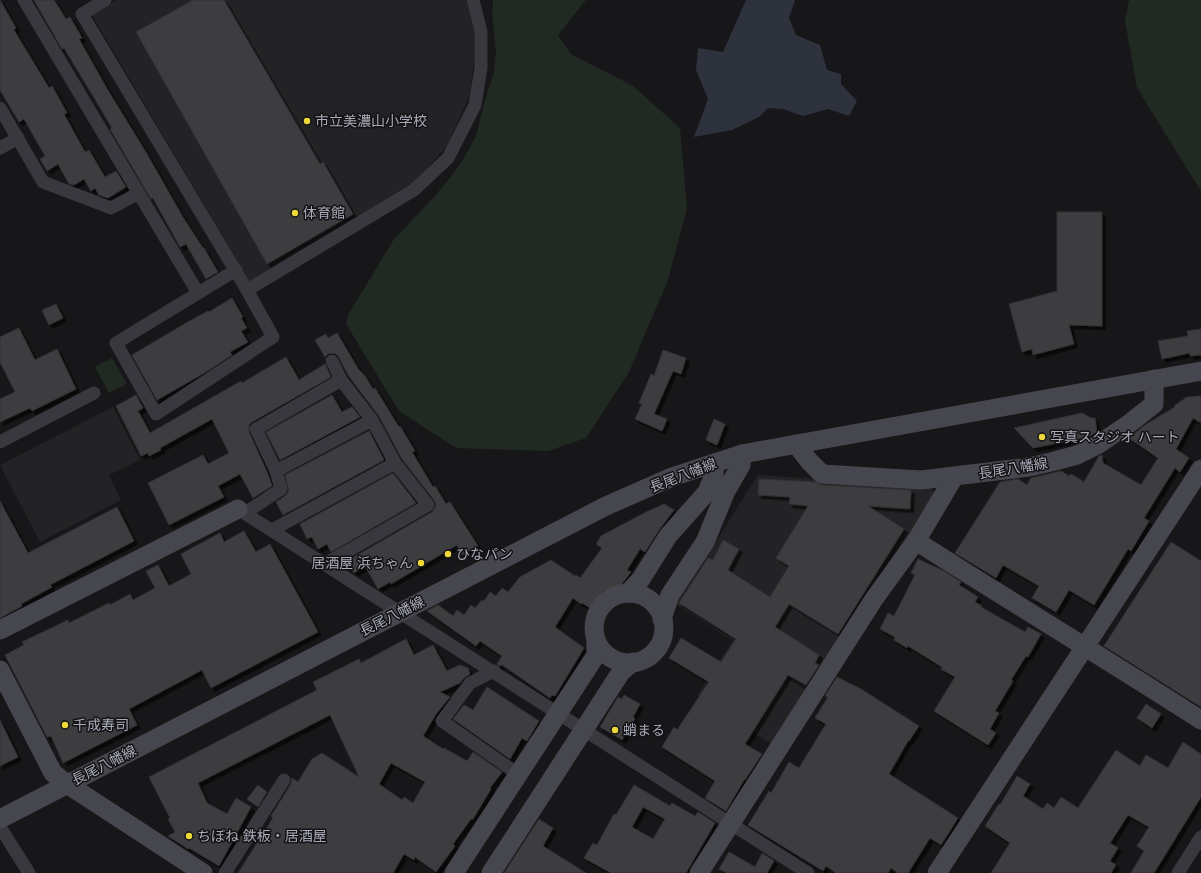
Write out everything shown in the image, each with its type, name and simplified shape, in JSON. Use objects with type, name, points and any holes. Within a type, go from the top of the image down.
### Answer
[{"type":"street","points":[[24,0],[198,293]]},
{"type":"street","points":[[106,0],[82,14],[236,270],[248,290],[273,337],[156,414],[116,343],[236,270]]},
{"type":"street","points":[[248,290],[414,190],[448,158],[475,105],[481,68],[481,32],[473,0]]},
{"type":"street","points":[[0,108],[43,182],[111,208],[139,194]]},
{"type":"street","points":[[0,148],[18,138]]},
{"type":"street","points":[[325,564],[428,505],[395,463],[372,420],[342,380],[332,361]]},
{"type":"street","name":"長尾八幡線","points":[[0,819],[606,506],[672,477],[742,454],[1201,371]]},
{"type":"street","name":"長尾八幡線","points":[[796,444],[809,461],[822,474],[920,480],[1029,467],[1077,455],[1105,440],[1130,423],[1154,404],[1154,379]]},
{"type":"street","points":[[0,630],[242,511],[281,489],[276,471],[256,429],[342,380]]},
{"type":"street","points":[[0,442],[94,393]]},
{"type":"street","points":[[276,471],[372,420]]},
{"type":"street","points":[[662,619],[670,595],[705,542],[726,491],[741,465],[742,454]]},
{"type":"street","points":[[628,593],[641,579],[668,536],[707,492],[714,475],[715,462]]},
{"type":"street","points":[[272,530],[395,463]]},
{"type":"street","points":[[937,873],[1201,469]]},
{"type":"street","points":[[699,873],[874,599],[916,541],[954,477]]},
{"type":"street","points":[[242,511],[808,873]]},
{"type":"street","points":[[916,541],[1201,720]]},
{"type":"street","points":[[454,873],[596,655],[594,630],[595,618],[600,608],[608,600],[617,595],[628,593],[639,594],[658,608],[662,619],[663,631],[661,642],[654,652],[644,659],[633,662],[621,662],[610,657],[602,650],[596,640]]},
{"type":"street","points":[[490,873],[621,672],[633,662]]},
{"type":"street","points":[[0,670],[53,773],[67,784],[203,873]]},
{"type":"street","points":[[494,672],[470,683],[442,721],[518,774]]},
{"type":"street","points":[[225,873],[284,780]]},
{"type":"street","points":[[500,802],[526,819]]},
{"type":"street","points":[[0,827],[29,873]]},
{"type":"street","points":[[1178,873],[1201,837]]},
{"type":"shaded area","name":"市立美濃山小学校","points":[[117,0],[466,0],[476,40],[470,95],[447,146],[413,184],[249,281],[92,15]]},
{"type":"shaded area","points":[[493,0],[586,0],[558,35],[571,54],[633,86],[680,128],[687,208],[668,280],[629,372],[586,438],[548,451],[456,448],[399,411],[346,324],[348,315],[394,239],[433,198],[453,174],[463,160],[476,136],[494,72],[496,52],[492,13]]},
{"type":"shaded area","points":[[746,0],[795,0],[789,18],[796,35],[820,45],[827,70],[841,74],[841,84],[857,101],[849,116],[828,109],[803,116],[783,109],[768,108],[759,117],[732,130],[694,137],[708,99],[696,70],[698,48],[723,52]]},
{"type":"shaded area","points":[[1129,0],[1201,0],[1201,191],[1137,88],[1125,21]]},
{"type":"shaded area","points":[[112,358],[127,384],[109,393],[95,367]]},
{"type":"shaded area","points":[[113,407],[140,460],[109,475],[121,500],[40,542],[0,465]]},
{"type":"shaded area","points":[[758,475],[930,487],[935,494],[809,690],[676,604]]},
{"type":"shaded area","points":[[732,642],[807,691],[773,745],[697,696]]},
{"type":"building","points":[[0,0],[16,28],[14,30],[49,88],[52,86],[60,100],[67,113],[64,114],[85,152],[89,150],[105,177],[116,171],[126,187],[108,198],[99,195],[95,188],[91,191],[84,179],[74,185],[69,184],[58,164],[47,171],[40,159],[45,156],[24,119],[19,122],[0,90]]},
{"type":"building","points":[[34,0],[54,0],[66,19],[70,17],[82,38],[79,39],[109,92],[184,219],[218,272],[206,279],[186,244],[180,247],[153,198],[151,199],[110,129],[112,128],[64,48],[62,49]]},
{"type":"building","points":[[193,0],[224,0],[320,164],[323,162],[353,214],[267,264],[136,32]]},
{"type":"building","points":[[1057,212],[1102,212],[1102,326],[1069,325],[1074,344],[1033,355],[1032,349],[1022,352],[1009,304],[1057,291]]},
{"type":"building","points":[[232,298],[243,317],[241,318],[247,328],[241,331],[248,342],[230,352],[232,355],[206,372],[157,400],[132,355]]},
{"type":"building","points":[[56,304],[63,318],[49,325],[42,310]]},
{"type":"building","points":[[19,328],[35,360],[57,349],[76,389],[32,411],[30,408],[0,422],[0,399],[15,392],[0,362],[0,337]]},
{"type":"building","points":[[1201,329],[1201,355],[1190,356],[1190,353],[1162,359],[1158,341],[1188,336],[1187,331]]},
{"type":"building","points":[[337,333],[359,370],[365,376],[373,389],[375,388],[399,427],[400,426],[415,451],[412,452],[433,487],[435,486],[446,504],[450,502],[478,546],[462,555],[457,545],[391,584],[390,582],[378,589],[365,566],[354,573],[347,561],[432,512],[436,504],[402,459],[379,416],[348,375],[339,357],[332,353],[325,357],[315,340],[326,334],[328,338]]},
{"type":"building","points":[[663,350],[686,358],[681,374],[673,371],[654,414],[667,419],[662,431],[635,419],[642,404],[639,403],[651,374],[654,376]]},
{"type":"building","points":[[286,357],[299,380],[325,364],[331,377],[249,425],[249,432],[272,486],[253,498],[240,474],[218,486],[224,497],[169,525],[148,483],[203,455],[208,464],[229,453],[212,419],[160,448],[161,450],[149,456],[148,453],[141,456],[116,406],[136,395],[143,408],[138,411],[150,433],[241,381],[242,383]]},
{"type":"building","points":[[332,395],[342,412],[352,407],[360,417],[280,460],[266,432]]},
{"type":"building","points":[[1201,396],[1201,423],[1193,418],[1176,449],[1189,458],[1180,472],[1175,468],[1144,518],[1149,521],[1131,551],[1128,549],[1094,605],[1069,590],[1056,612],[1032,598],[1039,586],[1003,565],[996,578],[955,553],[1000,482],[1018,479],[1027,485],[1031,478],[1061,471],[1069,476],[1071,474],[1084,482],[1099,456],[1102,455],[1103,463],[1141,485],[1158,458],[1129,438],[1145,425],[1175,407],[1174,406],[1187,397]]},
{"type":"building","points":[[1082,413],[1091,418],[1095,418],[1097,432],[1088,437],[1033,448],[1014,428]]},
{"type":"building","points":[[714,419],[725,424],[717,445],[706,440]]},
{"type":"building","points":[[369,431],[384,460],[283,515],[276,502],[285,496],[289,491],[285,475]]},
{"type":"building","points":[[393,473],[416,503],[331,552],[327,544],[318,549],[312,537],[307,539],[300,524]]},
{"type":"building","points":[[759,479],[816,482],[821,485],[911,490],[910,509],[868,506],[904,529],[838,634],[789,604],[775,627],[819,655],[815,663],[819,665],[806,685],[788,675],[745,744],[762,754],[744,780],[726,811],[705,798],[715,781],[662,747],[674,727],[677,730],[709,682],[669,658],[681,638],[721,662],[736,639],[679,603],[708,558],[713,560],[723,540],[739,549],[728,570],[770,597],[789,566],[776,558],[808,506],[789,504],[790,497],[758,495]]},
{"type":"building","points":[[0,501],[28,553],[117,507],[134,541],[50,585],[52,587],[21,604],[22,606],[0,618]]},
{"type":"building","points":[[664,504],[674,510],[645,552],[640,549],[627,570],[631,572],[618,589],[609,593],[604,590],[592,609],[573,598],[555,627],[584,648],[555,696],[552,695],[550,698],[502,665],[500,666],[497,664],[502,656],[480,641],[476,646],[427,611],[438,605],[453,616],[457,610],[464,615],[471,605],[475,608],[482,600],[484,601],[490,592],[496,596],[502,588],[508,592],[520,577],[551,560],[580,578],[602,548],[596,544],[601,536]]},
{"type":"building","points":[[244,531],[256,552],[270,544],[318,632],[211,688],[202,670],[129,709],[137,725],[63,763],[51,736],[47,737],[5,655],[24,645],[22,642],[68,620],[69,623],[109,603],[110,605],[130,594],[133,600],[155,588],[146,571],[158,565],[169,586],[191,574],[181,554],[220,533],[224,542]]},
{"type":"building","points":[[1171,542],[1201,561],[1201,707],[1104,646]]},
{"type":"building","points":[[918,559],[944,571],[961,582],[959,585],[978,597],[975,602],[982,606],[981,607],[1025,632],[1028,627],[1041,634],[1028,657],[1026,656],[1011,680],[1013,681],[995,711],[999,713],[990,729],[996,733],[988,745],[934,711],[955,677],[908,646],[907,648],[894,640],[895,637],[880,629],[888,613],[894,616],[915,575],[911,573]]},
{"type":"building","points":[[406,639],[414,655],[433,645],[447,671],[460,665],[468,668],[470,674],[460,683],[440,692],[450,697],[436,714],[423,736],[443,749],[444,748],[467,761],[473,752],[502,772],[490,788],[491,789],[473,819],[471,819],[453,844],[455,846],[436,872],[415,857],[414,860],[404,854],[393,873],[238,873],[273,818],[271,816],[291,784],[292,778],[298,782],[312,759],[322,753],[359,777],[330,715],[198,783],[207,803],[227,814],[236,798],[251,807],[219,866],[168,836],[175,832],[168,819],[170,818],[149,777],[317,690],[313,682],[359,659],[361,663]],"holes":[[[391,763],[425,782],[413,803],[404,797],[402,800],[379,784]]]},
{"type":"building","points":[[837,677],[861,689],[919,726],[908,741],[889,774],[958,818],[941,845],[930,838],[908,873],[898,873],[891,868],[888,873],[836,873],[826,866],[823,871],[748,825],[769,791],[771,793],[789,762],[799,768],[826,724],[815,718],[828,697],[825,696]]},
{"type":"building","points":[[487,687],[539,721],[527,741],[522,738],[510,759],[453,719],[464,705],[473,710]]},
{"type":"building","points":[[624,695],[640,704],[633,717],[635,719],[622,740],[600,727],[618,697],[622,699]]},
{"type":"building","points":[[1146,704],[1161,714],[1152,728],[1137,718]]},
{"type":"building","points":[[0,720],[18,757],[0,766]]},
{"type":"building","points":[[1183,742],[1201,754],[1201,797],[1154,873],[1131,873],[1144,851],[1137,846],[1149,827],[1128,815],[1110,843],[1118,848],[1110,861],[1116,865],[1111,873],[991,873],[1010,843],[985,826],[999,804],[1000,805],[1017,776],[1030,784],[1023,796],[1043,809],[1047,803],[1054,808],[1061,797],[1078,808],[1116,750],[1140,766],[1146,755],[1168,768]]},
{"type":"building","points":[[258,785],[267,792],[258,807],[247,799]]},
{"type":"building","points":[[634,785],[670,806],[672,803],[695,816],[698,812],[715,823],[686,873],[611,873],[584,858],[593,843],[597,845],[614,814],[616,815]],"holes":[[[643,807],[665,819],[653,839],[632,827]]]},
{"type":"building","points":[[539,819],[553,828],[543,846],[586,873],[504,873]]},
{"type":"building","points":[[729,852],[755,867],[762,853],[774,861],[767,873],[727,873],[719,869]]},
{"type":"place","name":"市立美濃山小学校","points":[[307,121]]},
{"type":"place","name":"体育館","points":[[295,213]]},
{"type":"place","name":"写真スタジオ ハート","points":[[1042,437]]},
{"type":"place","name":"ひなパン","points":[[448,554]]},
{"type":"place","name":"居酒屋 浜ちゃん","points":[[421,563]]},
{"type":"place","name":"千成寿司","points":[[65,725]]},
{"type":"place","name":"蛸まる","points":[[615,730]]},
{"type":"place","name":"ちぼね 鉄板・居酒屋","points":[[189,836]]}]
